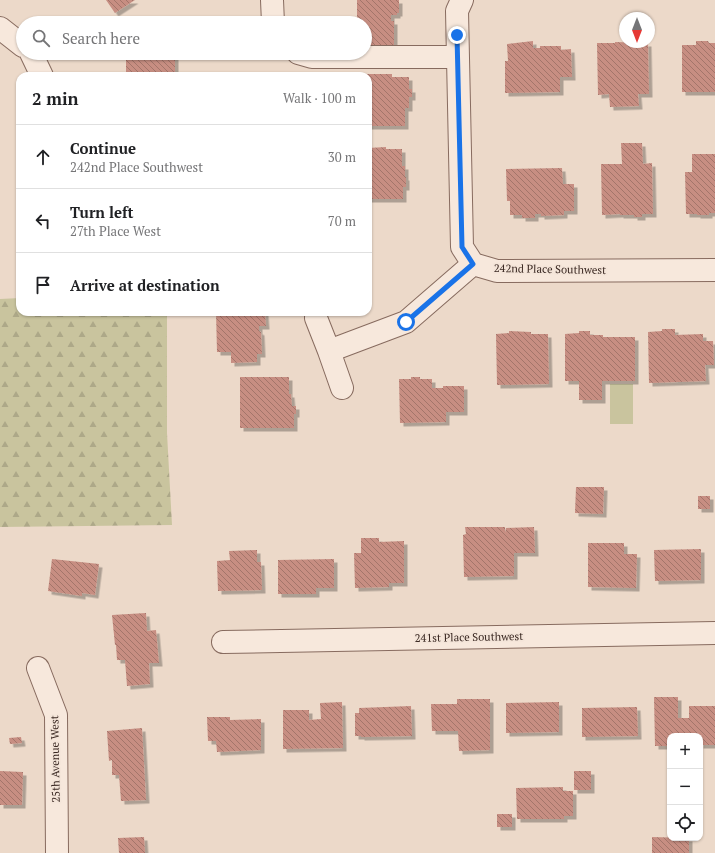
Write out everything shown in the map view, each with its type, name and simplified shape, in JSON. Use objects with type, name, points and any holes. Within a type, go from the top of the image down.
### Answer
[{"type":"street","points":[[272,0],[273,16]]},
{"type":"street","points":[[329,351],[406,322],[473,264],[462,247],[457,11],[462,0]]},
{"type":"street","points":[[0,28],[16,41]]},
{"type":"street","points":[[372,56],[458,57]]},
{"type":"street","points":[[34,60],[40,72]]},
{"type":"street","name":"242nd Place Southwest","points":[[473,264],[497,271],[715,270]]},
{"type":"street","points":[[316,318],[342,388]]},
{"type":"street","name":"241st Place Southwest","points":[[223,642],[715,633]]},
{"type":"street","name":"25th Avenue West","points":[[38,668],[56,715],[57,853]]},
{"type":"green space","points":[[16,298],[16,316],[167,316],[167,433],[172,525],[0,527],[0,299]]},
{"type":"green space","points":[[610,384],[633,384],[633,424],[610,424]]},
{"type":"building","points":[[106,0],[135,0],[115,13]]},
{"type":"building","points":[[357,0],[399,0],[399,13],[397,13],[397,15],[391,15],[391,21],[394,21],[394,45],[372,45],[372,16],[357,16]]},
{"type":"building","points":[[533,41],[533,48],[540,48],[540,46],[561,46],[561,50],[571,49],[572,77],[560,77],[560,92],[505,93],[505,61],[508,61],[507,44]]},
{"type":"building","points":[[696,41],[708,41],[709,43],[715,43],[715,92],[682,92],[682,45],[696,45]]},
{"type":"building","points":[[619,42],[619,48],[648,48],[649,94],[638,94],[639,106],[610,107],[609,94],[598,95],[597,43]]},
{"type":"building","points":[[126,60],[175,60],[175,72],[126,72]]},
{"type":"building","points":[[372,74],[392,74],[392,77],[409,77],[409,89],[412,89],[412,97],[409,97],[409,108],[405,108],[405,126],[372,126]]},
{"type":"building","points":[[621,143],[642,143],[643,164],[652,163],[653,214],[642,214],[642,217],[620,214],[602,215],[601,164],[622,164]]},
{"type":"building","points":[[386,147],[386,149],[402,149],[402,166],[405,166],[406,177],[406,187],[403,187],[403,199],[372,199],[372,148]]},
{"type":"building","points":[[692,154],[715,154],[715,213],[709,213],[709,215],[686,214],[685,172],[692,172]]},
{"type":"building","points":[[562,168],[563,184],[574,184],[574,211],[564,211],[564,215],[541,216],[541,214],[535,214],[535,218],[522,218],[522,215],[510,215],[510,201],[507,201],[506,169]]},
{"type":"building","points":[[216,316],[265,316],[266,326],[259,326],[259,331],[261,332],[262,354],[257,354],[257,362],[231,363],[231,352],[217,352]]},
{"type":"building","points":[[662,329],[675,329],[675,335],[703,334],[703,341],[713,341],[714,365],[705,365],[706,381],[649,383],[648,332],[662,331]]},
{"type":"building","points":[[509,331],[531,332],[531,334],[548,334],[549,384],[497,385],[496,334],[509,333]]},
{"type":"building","points":[[579,331],[590,331],[590,335],[603,335],[603,337],[635,337],[635,381],[602,381],[602,400],[579,400],[579,381],[565,381],[565,334],[579,333]]},
{"type":"building","points":[[240,377],[289,377],[289,394],[291,394],[292,406],[296,406],[296,414],[294,414],[294,428],[240,428]]},
{"type":"building","points":[[411,377],[432,379],[432,388],[443,388],[443,386],[464,386],[464,412],[446,412],[446,422],[400,423],[399,379],[411,379]]},
{"type":"building","points":[[576,487],[604,487],[603,514],[575,513]]},
{"type":"building","points":[[698,496],[710,496],[710,509],[698,509]]},
{"type":"building","points":[[465,527],[505,527],[505,533],[506,528],[534,527],[535,553],[514,553],[514,576],[464,577],[463,535],[466,534]]},
{"type":"building","points":[[361,538],[379,538],[379,542],[404,541],[404,583],[389,583],[389,587],[355,588],[354,553],[361,553]]},
{"type":"building","points":[[588,543],[624,543],[624,554],[637,554],[636,588],[588,587]]},
{"type":"building","points":[[701,549],[701,580],[655,581],[654,550]]},
{"type":"building","points":[[257,550],[257,562],[261,562],[262,590],[218,591],[217,561],[230,560],[229,551]]},
{"type":"building","points":[[52,559],[99,564],[95,595],[82,593],[82,596],[48,591]]},
{"type":"building","points":[[334,559],[334,588],[316,588],[316,594],[278,594],[278,560]]},
{"type":"building","points":[[146,613],[147,631],[156,630],[159,663],[149,663],[150,684],[127,686],[125,660],[117,660],[112,615]]},
{"type":"building","points":[[654,697],[678,697],[678,718],[689,718],[689,706],[715,706],[715,745],[703,745],[703,733],[667,733],[667,746],[655,746]]},
{"type":"building","points":[[457,699],[490,699],[490,750],[459,751],[458,731],[432,731],[431,704],[457,704]]},
{"type":"building","points":[[342,702],[343,748],[283,749],[283,710],[309,710],[309,720],[321,719],[320,703]]},
{"type":"building","points":[[559,702],[559,732],[506,733],[506,703]]},
{"type":"building","points":[[411,706],[412,736],[355,736],[355,713],[359,713],[359,708]]},
{"type":"building","points":[[637,707],[638,736],[582,737],[582,708]]},
{"type":"building","points":[[207,717],[230,717],[230,720],[261,719],[261,750],[217,752],[216,741],[208,741]]},
{"type":"building","points":[[142,728],[146,800],[121,801],[119,775],[112,775],[112,760],[109,761],[107,731]]},
{"type":"building","points":[[21,737],[22,743],[10,744],[9,738]]},
{"type":"building","points":[[0,771],[23,772],[22,805],[0,805]]},
{"type":"building","points":[[574,771],[591,771],[591,790],[574,790]]},
{"type":"building","points":[[563,787],[563,791],[573,791],[573,816],[564,816],[564,819],[517,819],[516,788]]},
{"type":"building","points":[[497,814],[512,814],[512,827],[497,827]]},
{"type":"building","points":[[144,837],[145,853],[119,853],[118,838]]},
{"type":"building","points":[[652,837],[667,837],[667,841],[689,841],[689,853],[652,853]]},
{"type":"route","points":[[406,322],[473,264],[462,247],[457,35]]}]
